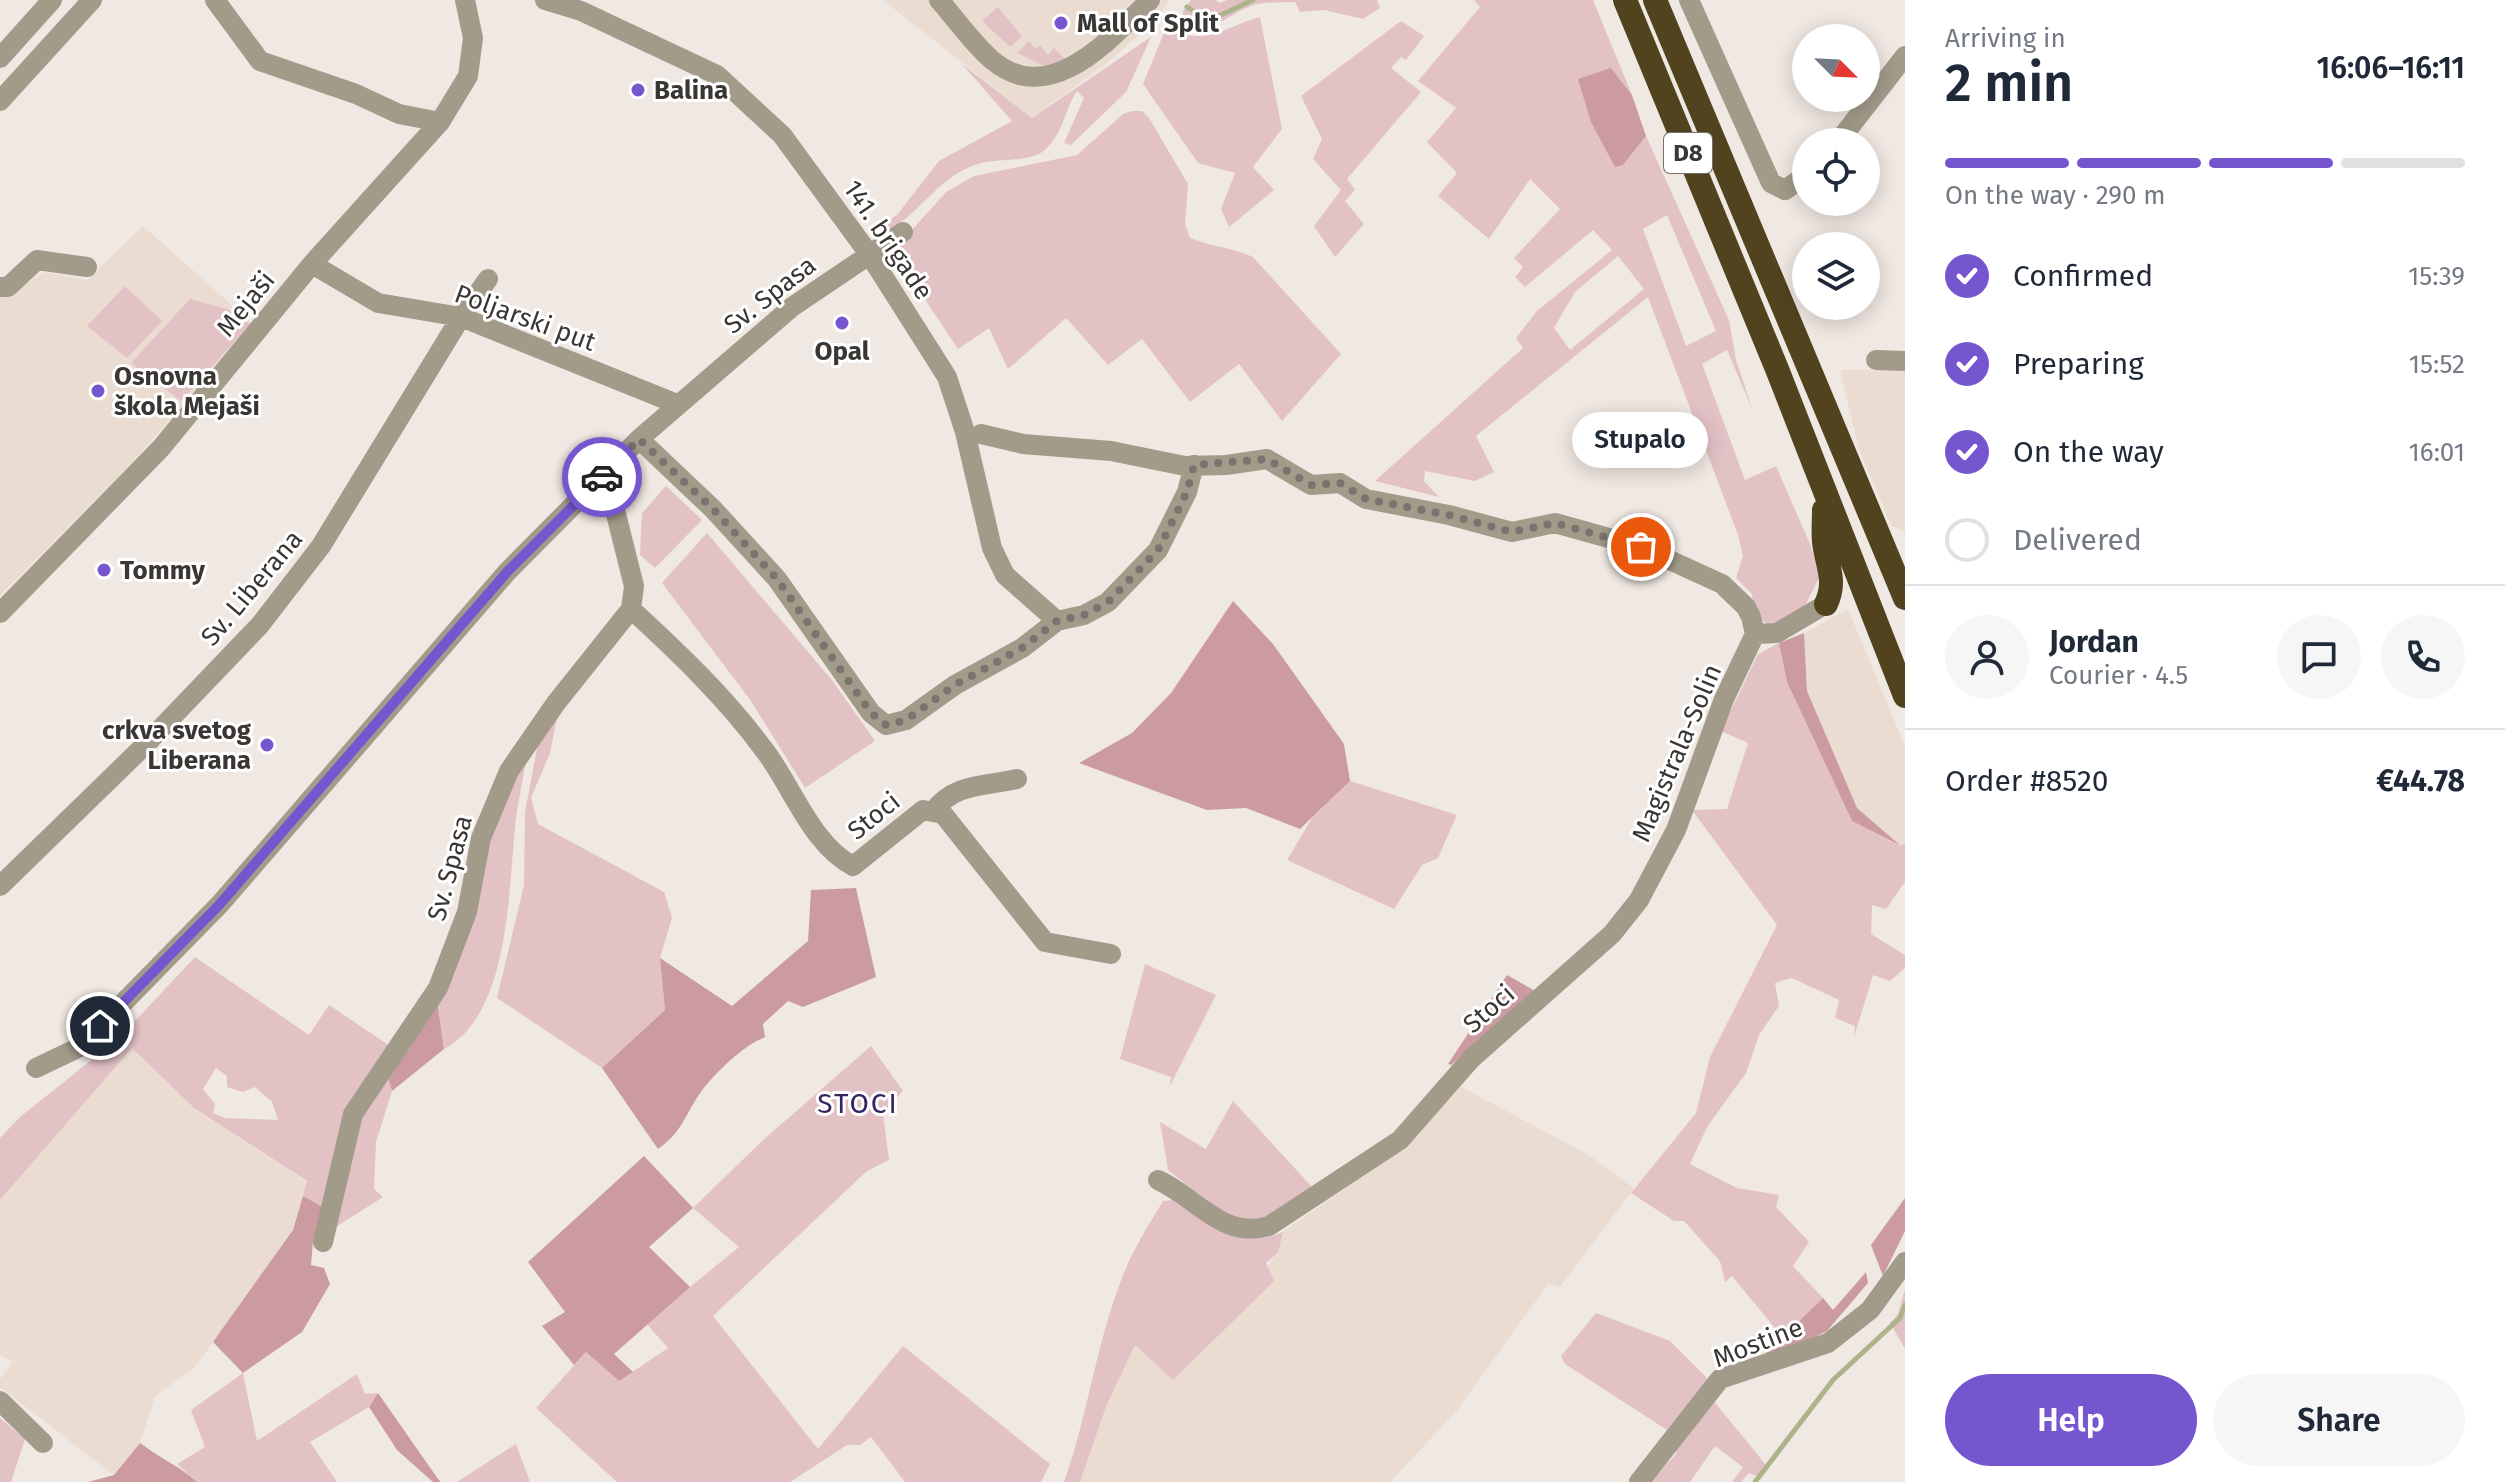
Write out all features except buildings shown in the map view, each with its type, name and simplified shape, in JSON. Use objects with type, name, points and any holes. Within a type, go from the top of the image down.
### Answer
[{"type":"highway","name":"D8","points":[[1625,0],[1777,369],[1824,496],[1905,696]]},
{"type":"highway","name":"D8","points":[[1655,0],[1905,598]]},
{"type":"highway","points":[[1824,496],[1824,544],[1833,572],[1833,589],[1826,604]]},
{"type":"street","points":[[0,58],[52,0]]},
{"type":"street","points":[[0,101],[92,0]]},
{"type":"street","points":[[215,0],[260,61],[356,94],[399,114],[440,122]]},
{"type":"street","name":"Mejaši","points":[[0,613],[161,448],[312,264],[440,122],[468,76],[473,38],[465,0]]},
{"type":"street","name":"141. brigade","points":[[545,0],[581,11],[717,75],[782,135],[869,254],[947,377],[965,432],[992,548],[1005,575],[1057,621]]},
{"type":"street","points":[[939,0],[992,60],[1015,75],[1036,79],[1053,76],[1100,49],[1150,0]]},
{"type":"street","points":[[1689,0],[1771,183],[1785,190],[1792,185]]},
{"type":"street","points":[[1849,128],[1905,56]]},
{"type":"street","name":"Sv. Spasa","points":[[36,1068],[80,1047],[220,904],[507,572],[639,439],[792,307],[903,232]]},
{"type":"street","points":[[0,287],[8,287],[37,260],[87,267]]},
{"type":"street","name":"Poljarski put","points":[[312,264],[378,303],[461,317],[677,404]]},
{"type":"street","name":"Sv. Liberana","points":[[0,886],[146,744],[260,625],[321,546],[461,317],[488,279]]},
{"type":"street","points":[[1876,360],[1905,361]]},
{"type":"street","points":[[981,434],[1023,444],[1111,451],[1194,465],[1267,459],[1311,485],[1340,483],[1366,499],[1449,515],[1512,532],[1555,523],[1641,547],[1722,584],[1746,607],[1755,634],[1777,633],[1826,604]]},
{"type":"street","points":[[639,439],[713,509],[777,579],[871,713],[886,725],[906,720],[955,685],[1022,648],[1057,621],[1084,615],[1108,602],[1158,550],[1187,492],[1194,465]]},
{"type":"street","points":[[606,474],[634,586],[631,609]]},
{"type":"street","name":"Sv. Spasa","points":[[323,1242],[353,1114],[438,988],[467,912],[481,838],[509,771],[556,703],[631,609]]},
{"type":"street","name":"Stoci","points":[[631,609],[683,657],[765,751],[834,856],[853,866],[923,810],[943,814],[1045,942],[1111,954]]},
{"type":"street","name":"Magistrala-Solin","points":[[1645,890],[1676,830],[1718,713],[1755,634]]},
{"type":"street","points":[[933,812],[941,801],[961,790],[1017,779]]},
{"type":"street","name":"Stoci","points":[[1158,1180],[1228,1226],[1242,1230],[1269,1226],[1400,1140],[1471,1059],[1612,934],[1645,890]]},
{"type":"street","name":"Mostine","points":[[1639,1482],[1720,1379],[1828,1343],[1870,1310],[1905,1262]]},
{"type":"street","points":[[0,1401],[43,1443]]},
{"type":"shaded area","points":[[883,0],[1170,0],[1155,21],[1106,64],[1032,118]]},
{"type":"shaded area","points":[[1191,0],[1216,0],[1219,3],[1228,0],[1377,0],[1380,8],[1363,19],[1324,10],[1300,12],[1295,2],[1261,3],[1217,24],[1200,28],[1182,22],[1183,11]]},
{"type":"shaded area","points":[[1474,0],[1593,0],[1632,95],[1611,68],[1623,165],[1646,136],[1729,320],[1736,360],[1753,411],[1727,350],[1702,364],[1745,480],[1776,466],[1810,544],[1820,576],[1804,608],[1769,627],[1754,611],[1752,594],[1736,578],[1743,556],[1738,535],[1648,297],[1476,436],[1494,472],[1475,481],[1425,471],[1424,481],[1439,497],[1375,481],[1523,348],[1516,338],[1537,311],[1612,250],[1593,230],[1525,287],[1515,277],[1523,267],[1514,258],[1560,209],[1530,179],[1489,239],[1438,196],[1457,173],[1427,142],[1456,108],[1418,81],[1480,7]],"holes":[[[1667,215],[1716,331],[1686,346],[1643,229]],[[1618,256],[1644,289],[1570,350],[1554,328],[1575,292]]]},
{"type":"shaded area","points":[[998,7],[1022,36],[1010,47],[982,21]]},
{"type":"shaded area","points":[[1260,17],[1282,129],[1253,167],[1274,190],[1229,227],[1221,209],[1235,173],[1198,163],[1143,84],[1166,28],[1204,36]]},
{"type":"shaded area","points":[[1401,21],[1424,36],[1406,60],[1401,57],[1391,68],[1421,92],[1347,179],[1355,190],[1345,201],[1364,224],[1335,257],[1314,226],[1341,190],[1313,159],[1322,139],[1301,96]]},
{"type":"shaded area","points":[[1151,37],[1126,92],[1071,145],[1064,143],[1084,98],[1077,91],[1056,136],[1045,150],[1031,157],[986,162],[964,170],[940,186],[897,225],[884,233],[879,227],[897,215],[939,161],[1012,121],[962,64],[1032,118]]},
{"type":"shaded area","points":[[1029,41],[1035,49],[1040,45],[1048,55],[1054,48],[1066,60],[1061,67],[1044,66],[1017,53]]},
{"type":"shaded area","points":[[1611,68],[1632,95],[1646,136],[1623,165],[1615,167],[1591,122],[1578,79]]},
{"type":"shaded area","points":[[1142,111],[1149,118],[1188,184],[1185,224],[1190,238],[1253,257],[1341,354],[1282,421],[1239,364],[1190,402],[1142,339],[1108,365],[1066,318],[1008,369],[989,328],[958,349],[891,248],[902,241],[946,192],[974,176],[1077,155],[1123,114]]},
{"type":"shaded area","name":"Osnovna škola Mejaši","points":[[143,226],[254,325],[137,457],[0,596],[0,294],[18,289],[44,272],[87,280]]},
{"type":"shaded area","points":[[125,286],[162,321],[127,358],[87,326]]},
{"type":"shaded area","points":[[190,299],[230,310],[250,324],[181,401],[131,363]]},
{"type":"shaded area","points":[[1840,370],[1905,370],[1905,532],[1891,525],[1859,449]]},
{"type":"shaded area","points":[[666,486],[702,520],[655,568],[640,555],[642,513]]},
{"type":"shaded area","points":[[707,533],[832,680],[875,741],[805,788],[751,701],[662,583]]},
{"type":"shaded area","points":[[1233,601],[1273,644],[1344,744],[1350,781],[1300,829],[1246,808],[1207,810],[1079,763],[1132,733],[1171,693]]},
{"type":"shaded area","points":[[1848,609],[1905,746],[1905,844],[1901,846],[1857,809],[1807,691],[1804,633]]},
{"type":"shaded area","points":[[1804,633],[1807,691],[1857,808],[1901,846],[1852,821],[1787,682],[1779,643]]},
{"type":"shaded area","points":[[1779,643],[1787,682],[1852,821],[1900,846],[1905,844],[1905,882],[1886,909],[1872,905],[1871,934],[1905,955],[1905,968],[1890,981],[1873,975],[1854,1037],[1855,1026],[1835,1018],[1839,1000],[1792,978],[1775,983],[1779,1006],[1759,1035],[1746,1073],[1707,1127],[1690,1164],[1737,1188],[1779,1195],[1776,1207],[1809,1242],[1793,1266],[1823,1298],[1783,1338],[1732,1276],[1725,1282],[1720,1261],[1684,1221],[1674,1221],[1631,1193],[1696,1113],[1710,1057],[1777,925],[1692,810],[1727,809],[1748,743],[1721,731],[1758,654]]},
{"type":"shaded area","points":[[558,713],[550,753],[531,798],[538,824],[664,892],[672,918],[660,958],[665,1010],[602,1068],[497,998],[524,885],[525,812],[539,738]]},
{"type":"shaded area","points":[[528,752],[516,818],[508,911],[495,977],[483,1007],[466,1031],[444,1049],[437,1001],[452,976],[470,928],[500,807]]},
{"type":"shaded area","points":[[1350,781],[1457,815],[1438,858],[1422,865],[1394,909],[1287,860],[1312,818]]},
{"type":"shaded area","points":[[856,888],[876,977],[803,1007],[788,1001],[763,1024],[765,1037],[740,1052],[716,1074],[679,1128],[658,1149],[602,1068],[665,1010],[660,958],[732,1006],[808,941],[811,890]]},
{"type":"shaded area","points":[[195,957],[309,1035],[329,1005],[390,1046],[323,1207],[303,1196],[307,1181],[194,1108],[132,1048],[0,1200],[0,1138],[20,1117],[119,1038]],"holes":[[[216,1068],[227,1076],[227,1087],[243,1092],[255,1087],[272,1102],[278,1120],[225,1118],[213,1113],[215,1104],[203,1089]]]},
{"type":"shaded area","points":[[1145,964],[1216,995],[1170,1086],[1171,1077],[1120,1059]]},
{"type":"shaded area","points":[[1507,975],[1537,992],[1451,1065],[1448,1064]]},
{"type":"shaded area","points":[[437,1001],[444,1049],[392,1091],[386,1072]]},
{"type":"shaded area","points":[[871,1046],[903,1091],[883,1113],[889,1160],[867,1171],[713,1316],[818,1449],[903,1346],[1050,1464],[1041,1482],[905,1482],[871,1437],[860,1445],[847,1445],[790,1482],[617,1482],[536,1408],[586,1352],[619,1381],[668,1348],[646,1323],[739,1247],[693,1208],[763,1140]]},
{"type":"shaded area","points":[[132,1048],[194,1108],[307,1182],[293,1230],[195,1367],[155,1396],[140,1443],[114,1475],[0,1387],[0,1379],[13,1362],[0,1355],[0,1200]]},
{"type":"shaded area","points":[[386,1072],[392,1091],[376,1142],[374,1189],[383,1197],[331,1230],[366,1104]]},
{"type":"shaded area","points":[[1461,1087],[1587,1154],[1634,1188],[1560,1287],[1548,1284],[1455,1413],[1390,1482],[1080,1482],[1107,1404],[1135,1344],[1173,1380],[1278,1253],[1283,1232],[1403,1148]]},
{"type":"shaded area","points":[[1233,1101],[1314,1189],[1264,1221],[1230,1219],[1168,1170],[1160,1122],[1206,1149]]},
{"type":"shaded area","points":[[644,1156],[693,1208],[649,1247],[690,1287],[614,1354],[633,1372],[619,1381],[586,1352],[574,1365],[542,1326],[565,1312],[528,1262]]},
{"type":"shaded area","points":[[303,1196],[323,1207],[313,1241],[311,1265],[324,1268],[330,1284],[302,1332],[243,1373],[213,1342],[293,1230]]},
{"type":"shaded area","points":[[1905,1198],[1905,1231],[1883,1276],[1871,1245]]},
{"type":"shaded area","points":[[1172,1200],[1211,1226],[1238,1237],[1267,1237],[1283,1232],[1278,1253],[1266,1263],[1274,1281],[1173,1380],[1135,1345],[1107,1404],[1080,1482],[1064,1482],[1105,1328],[1122,1278],[1135,1248],[1163,1201]]},
{"type":"shaded area","points":[[1866,1272],[1868,1283],[1827,1331],[1799,1345],[1764,1355],[1823,1298],[1833,1310]]},
{"type":"shaded area","points":[[1905,1289],[1905,1349],[1890,1323],[1898,1314]]},
{"type":"shaded area","points":[[1596,1313],[1670,1341],[1708,1379],[1667,1430],[1565,1364],[1561,1356]]},
{"type":"shaded area","points":[[243,1373],[257,1441],[357,1374],[365,1394],[378,1393],[369,1407],[310,1442],[337,1482],[197,1482],[177,1464],[205,1447],[191,1410]]},
{"type":"shaded area","points":[[378,1393],[441,1482],[433,1482],[397,1450],[369,1407]]},
{"type":"shaded area","points":[[1712,1399],[1766,1465],[1757,1476],[1749,1473],[1741,1482],[1732,1482],[1743,1467],[1715,1446],[1690,1482],[1650,1482],[1676,1454],[1676,1448]]},
{"type":"shaded area","points":[[0,1418],[25,1439],[11,1482],[0,1482]]},
{"type":"shaded area","points":[[140,1443],[197,1482],[88,1482],[114,1475]]},
{"type":"shaded area","points":[[516,1444],[530,1482],[457,1482]]},
{"type":"waterway","points":[[1187,7],[1208,21],[1253,0]]},
{"type":"waterway","points":[[1755,1482],[1833,1380],[1900,1318],[1905,1305]]},
{"type":"way so far","points":[[602,477],[639,439],[713,509],[777,579],[871,713],[886,725],[906,720],[955,685],[1022,648],[1057,621],[1084,615],[1108,602],[1158,550],[1187,492],[1194,465],[1226,465],[1267,459],[1311,485],[1340,483],[1366,499],[1449,515],[1512,532],[1555,523],[1641,547]]},
{"type":"place","name":"Mall of Split","points":[[1061,23]]},
{"type":"place","name":"Balina","points":[[638,90]]},
{"type":"place","name":"Opal","points":[[842,323]]},
{"type":"place","name":"Osnovna škola Mejaši","points":[[98,391]]},
{"type":"place","name":"Stupalo","points":[[1641,547]]},
{"type":"place","name":"Tommy","points":[[104,570]]},
{"type":"place","name":"crkva svetog Liberana","points":[[267,745]]},
{"type":"district","name":"STOCI","points":[[858,1103]]},
{"type":"route","points":[[100,1026],[220,904],[405,686],[507,572],[602,477]]}]
